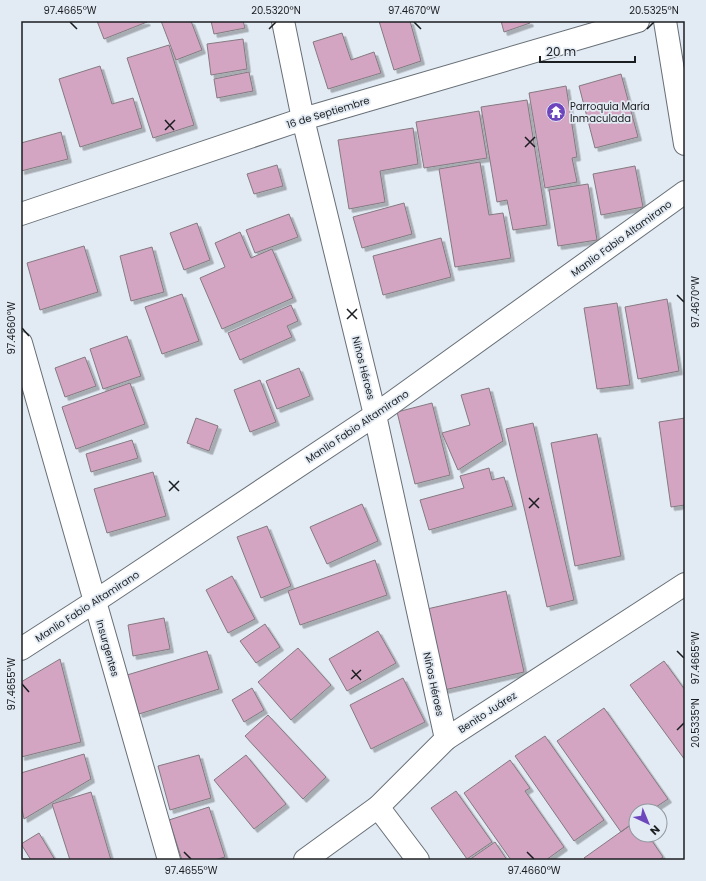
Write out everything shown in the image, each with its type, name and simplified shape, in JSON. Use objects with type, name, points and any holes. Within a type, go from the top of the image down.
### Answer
[{"type":"street","name":"Niños Héroes","points":[[283,21],[303,119],[376,415],[446,739]]},
{"type":"street","name":"16 de Septiembre","points":[[21,214],[303,119],[638,21]]},
{"type":"street","points":[[665,21],[685,144]]},
{"type":"street","name":"Manlio Fabio Altamirano","points":[[21,649],[376,415],[685,192]]},
{"type":"street","name":"Insurgentes","points":[[21,343],[169,860]]},
{"type":"street","name":"Benito Juárez","points":[[305,860],[378,807],[446,739],[684,587]]},
{"type":"street","points":[[378,807],[418,860]]},
{"type":"building","points":[[97,21],[146,21],[147,22],[104,39]]},
{"type":"building","points":[[161,21],[191,21],[202,50],[176,60]]},
{"type":"building","points":[[211,21],[243,21],[245,28],[214,34]]},
{"type":"building","points":[[379,21],[410,21],[421,61],[394,70]]},
{"type":"building","points":[[501,21],[529,21],[530,23],[504,32]]},
{"type":"building","points":[[342,33],[351,60],[374,52],[381,73],[328,89],[313,42]]},
{"type":"building","points":[[243,39],[247,69],[211,75],[207,44]]},
{"type":"building","points":[[169,45],[194,125],[153,138],[127,58]]},
{"type":"building","points":[[100,66],[112,104],[133,98],[142,128],[80,147],[59,79]]},
{"type":"building","points":[[249,72],[253,91],[217,98],[214,79]]},
{"type":"building","points":[[621,74],[638,137],[595,148],[579,86]]},
{"type":"building","points":[[566,86],[577,157],[572,158],[577,182],[545,188],[529,93]]},
{"type":"building","points":[[527,100],[547,225],[513,230],[507,200],[497,202],[481,107]]},
{"type":"building","points":[[479,111],[487,158],[424,168],[416,122]]},
{"type":"building","points":[[413,128],[418,164],[380,171],[385,202],[349,209],[338,140]]},
{"type":"building","points":[[61,132],[68,159],[21,171],[21,143]]},
{"type":"building","points":[[480,162],[489,215],[503,213],[511,258],[455,267],[439,169]]},
{"type":"building","points":[[277,165],[283,186],[254,194],[247,174]]},
{"type":"building","points":[[635,166],[643,207],[601,215],[593,174]]},
{"type":"building","points":[[588,184],[597,240],[558,246],[549,190]]},
{"type":"building","points":[[404,203],[412,234],[362,248],[353,217]]},
{"type":"building","points":[[289,214],[298,237],[255,253],[246,230]]},
{"type":"building","points":[[197,223],[210,260],[184,270],[170,233]]},
{"type":"building","points":[[240,232],[251,258],[272,249],[293,298],[222,329],[200,278],[225,267],[215,243]]},
{"type":"building","points":[[441,238],[451,277],[383,295],[373,256]]},
{"type":"building","points":[[84,246],[98,292],[40,310],[27,263]]},
{"type":"building","points":[[152,247],[164,292],[131,301],[120,256]]},
{"type":"building","points":[[182,294],[199,341],[162,354],[145,307]]},
{"type":"building","points":[[667,299],[679,371],[638,379],[625,307]]},
{"type":"building","points":[[617,303],[630,385],[597,389],[584,308]]},
{"type":"building","points":[[291,305],[298,321],[287,326],[292,337],[240,360],[228,333]]},
{"type":"building","points":[[127,336],[141,376],[103,389],[90,349]]},
{"type":"building","points":[[85,357],[96,386],[65,397],[55,368]]},
{"type":"building","points":[[299,368],[310,396],[277,409],[266,381]]},
{"type":"building","points":[[260,380],[276,422],[250,432],[234,390]]},
{"type":"building","points":[[130,383],[145,424],[76,449],[62,407]]},
{"type":"building","points":[[489,388],[503,441],[458,470],[442,433],[470,425],[461,395]]},
{"type":"building","points":[[432,403],[450,475],[415,484],[397,412]]},
{"type":"building","points":[[196,418],[218,426],[209,451],[187,443]]},
{"type":"building","points":[[685,418],[685,505],[671,507],[659,422]]},
{"type":"building","points":[[533,423],[574,600],[547,607],[506,429]]},
{"type":"building","points":[[597,434],[621,556],[575,566],[551,443]]},
{"type":"building","points":[[132,440],[138,458],[91,472],[86,454]]},
{"type":"building","points":[[489,468],[492,480],[504,477],[513,506],[429,530],[420,500],[464,488],[460,476]]},
{"type":"building","points":[[153,472],[166,516],[107,533],[94,489]]},
{"type":"building","points":[[362,504],[378,541],[327,564],[310,527]]},
{"type":"building","points":[[267,526],[291,586],[261,598],[237,537]]},
{"type":"building","points":[[375,560],[387,595],[300,625],[288,591]]},
{"type":"building","points":[[232,576],[255,619],[228,633],[206,590]]},
{"type":"building","points":[[506,591],[524,672],[444,690],[427,609]]},
{"type":"building","points":[[164,618],[170,649],[133,656],[128,625]]},
{"type":"building","points":[[265,624],[280,647],[256,663],[240,641]]},
{"type":"building","points":[[378,631],[396,663],[347,691],[329,659]]},
{"type":"building","points":[[298,648],[331,685],[291,720],[258,682]]},
{"type":"building","points":[[207,651],[219,689],[139,714],[127,675]]},
{"type":"building","points":[[60,659],[81,742],[21,757],[21,682]]},
{"type":"building","points":[[664,661],[685,690],[685,760],[630,685]]},
{"type":"building","points":[[403,678],[425,722],[371,749],[350,705]]},
{"type":"building","points":[[252,688],[264,710],[244,722],[232,700]]},
{"type":"building","points":[[604,708],[668,799],[662,803],[628,803],[628,827],[621,832],[557,741]]},
{"type":"building","points":[[268,715],[326,777],[303,799],[245,736]]},
{"type":"building","points":[[545,736],[604,820],[574,841],[515,756]]},
{"type":"building","points":[[84,754],[91,779],[24,819],[21,804],[21,773]]},
{"type":"building","points":[[199,755],[211,798],[170,810],[158,766]]},
{"type":"building","points":[[246,755],[286,804],[254,829],[214,780]]},
{"type":"building","points":[[510,760],[530,788],[525,791],[564,847],[546,860],[511,860],[464,793]]},
{"type":"building","points":[[456,791],[492,842],[467,859],[431,808]]},
{"type":"building","points":[[91,792],[111,860],[70,860],[52,804]]},
{"type":"building","points":[[209,807],[225,857],[214,860],[182,860],[169,820]]},
{"type":"building","points":[[628,827],[628,843],[653,843],[663,857],[659,860],[586,860],[584,858]]},
{"type":"building","points":[[39,833],[55,860],[31,860],[21,844]]},
{"type":"building","points":[[495,842],[507,860],[469,860]]},
{"type":"place","name":"Parroquia María Inmaculada","points":[[556,112]]}]
